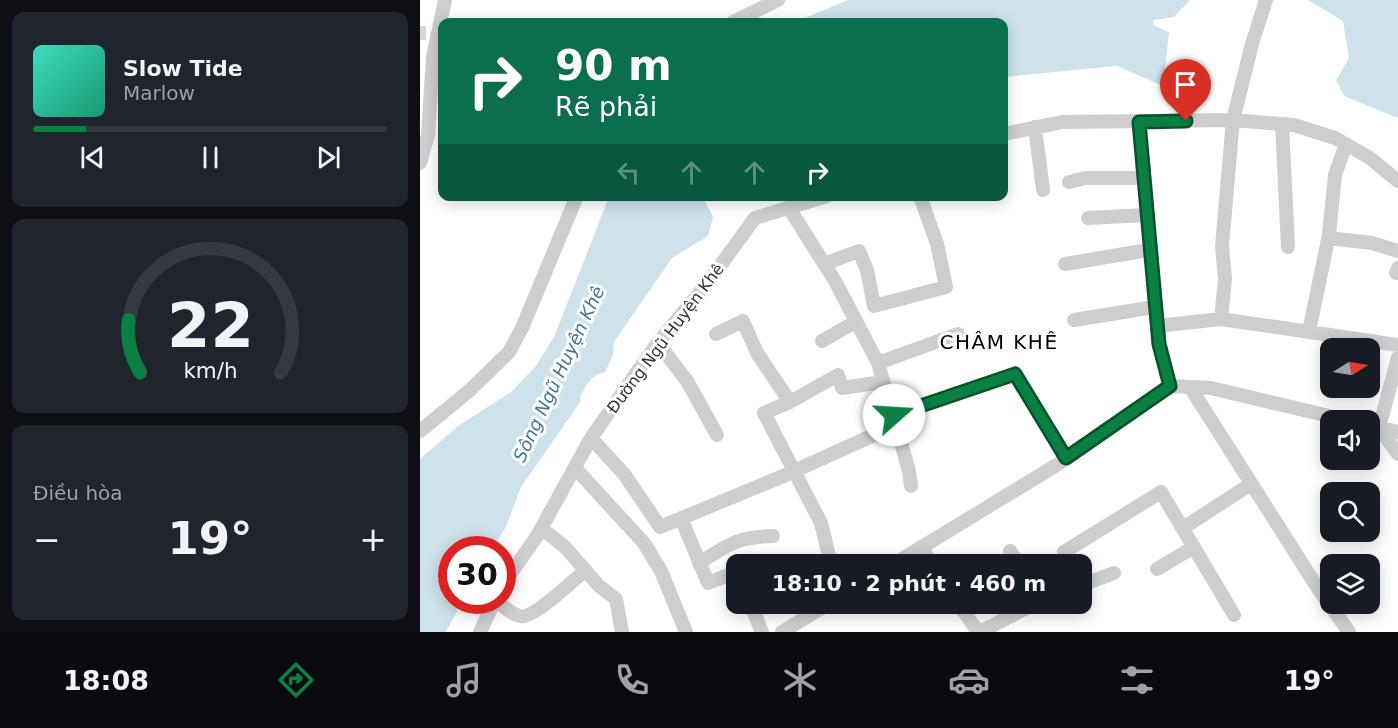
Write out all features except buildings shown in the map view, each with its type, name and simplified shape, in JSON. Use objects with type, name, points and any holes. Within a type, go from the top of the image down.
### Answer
[{"type":"street","points":[[440,18],[445,0]]},
{"type":"street","points":[[741,18],[778,0]]},
{"type":"street","points":[[1221,319],[1225,279],[1222,246],[1233,120],[1264,5]]},
{"type":"street","points":[[420,163],[428,135],[435,34]]},
{"type":"street","points":[[1008,133],[1062,122],[1233,120],[1294,125],[1346,144],[1370,158],[1398,181]]},
{"type":"street","points":[[1139,122],[1154,307],[1170,386]]},
{"type":"street","points":[[1282,124],[1288,247]]},
{"type":"street","points":[[1035,127],[1043,190]]},
{"type":"street","points":[[1309,331],[1328,238],[1335,175],[1346,144]]},
{"type":"street","points":[[1069,182],[1085,178],[1143,178]]},
{"type":"street","points":[[420,431],[469,391],[509,352],[522,328],[575,201]]},
{"type":"street","name":"Đường Ngũ Huyện Khê","points":[[516,565],[541,528],[591,438],[658,343],[706,285],[755,218],[811,201]]},
{"type":"street","points":[[824,264],[859,251],[867,270],[874,306],[946,287],[937,244],[922,201]]},
{"type":"street","points":[[789,208],[824,264],[878,363],[909,471],[911,486]]},
{"type":"street","points":[[1088,218],[1145,215]]},
{"type":"street","points":[[1328,238],[1372,243],[1398,251]]},
{"type":"street","points":[[1065,264],[1148,250]]},
{"type":"street","points":[[1074,320],[1154,307]]},
{"type":"street","points":[[1157,326],[1221,319],[1398,345]]},
{"type":"street","points":[[716,334],[743,321],[757,353],[790,402]]},
{"type":"street","points":[[822,341],[855,322]]},
{"type":"street","points":[[878,363],[958,334]]},
{"type":"street","points":[[658,343],[687,381],[717,435]]},
{"type":"street","points":[[1380,410],[1398,357]]},
{"type":"street","points":[[591,438],[624,474],[660,526],[794,471],[895,420],[1015,374],[1066,458]]},
{"type":"street","points":[[828,554],[820,523],[764,413],[790,402],[838,375],[842,388],[883,382]]},
{"type":"street","points":[[910,554],[1066,458],[1170,386],[1211,388],[1320,414]]},
{"type":"street","points":[[1190,387],[1349,632]]},
{"type":"street","points":[[1380,428],[1398,432]]},
{"type":"street","points":[[1380,434],[1398,454]]},
{"type":"street","points":[[575,468],[644,543],[661,571],[686,632]]},
{"type":"street","points":[[1183,528],[1251,484]]},
{"type":"street","points":[[1064,554],[1161,492],[1234,615]]},
{"type":"street","points":[[681,518],[708,583],[726,576]]},
{"type":"street","points":[[541,528],[565,547],[585,571],[616,599],[622,632]]},
{"type":"street","points":[[699,563],[733,541],[749,537],[773,536]]},
{"type":"street","points":[[921,547],[926,554]]},
{"type":"street","points":[[1157,569],[1194,547]]},
{"type":"street","points":[[515,614],[519,617],[527,616],[540,609],[585,571]]},
{"type":"street","points":[[1092,581],[1114,573]]},
{"type":"street","points":[[480,632],[488,614]]},
{"type":"street","points":[[755,614],[762,632]]},
{"type":"street","points":[[782,632],[812,614]]},
{"type":"street","points":[[966,614],[979,632],[1014,614]]},
{"type":"water","points":[[848,0],[1190,0],[1174,17],[1153,20],[1153,25],[1169,32],[1163,86],[1117,66],[1008,77],[1008,18],[805,18]]},
{"type":"water","points":[[1308,0],[1398,0],[1398,118],[1344,96],[1336,80],[1349,58],[1343,21]]},
{"type":"water","name":"Sông Ngũ Huyện Khê","points":[[607,201],[705,201],[713,217],[708,236],[672,258],[614,342],[613,355],[605,372],[596,375],[587,385],[580,397],[581,401],[521,487],[500,536],[438,536],[438,614],[456,614],[446,632],[420,632],[420,459],[458,426],[511,392],[536,366],[554,337]]},
{"type":"tunnel","points":[[420,33],[426,33]]},
{"type":"district","name":"CHÂM KHÊ","points":[[999,342]]},
{"type":"route","points":[[894,415],[1015,374],[1066,458],[1170,386],[1159,344],[1148,250],[1139,122],[1186,121]]}]
